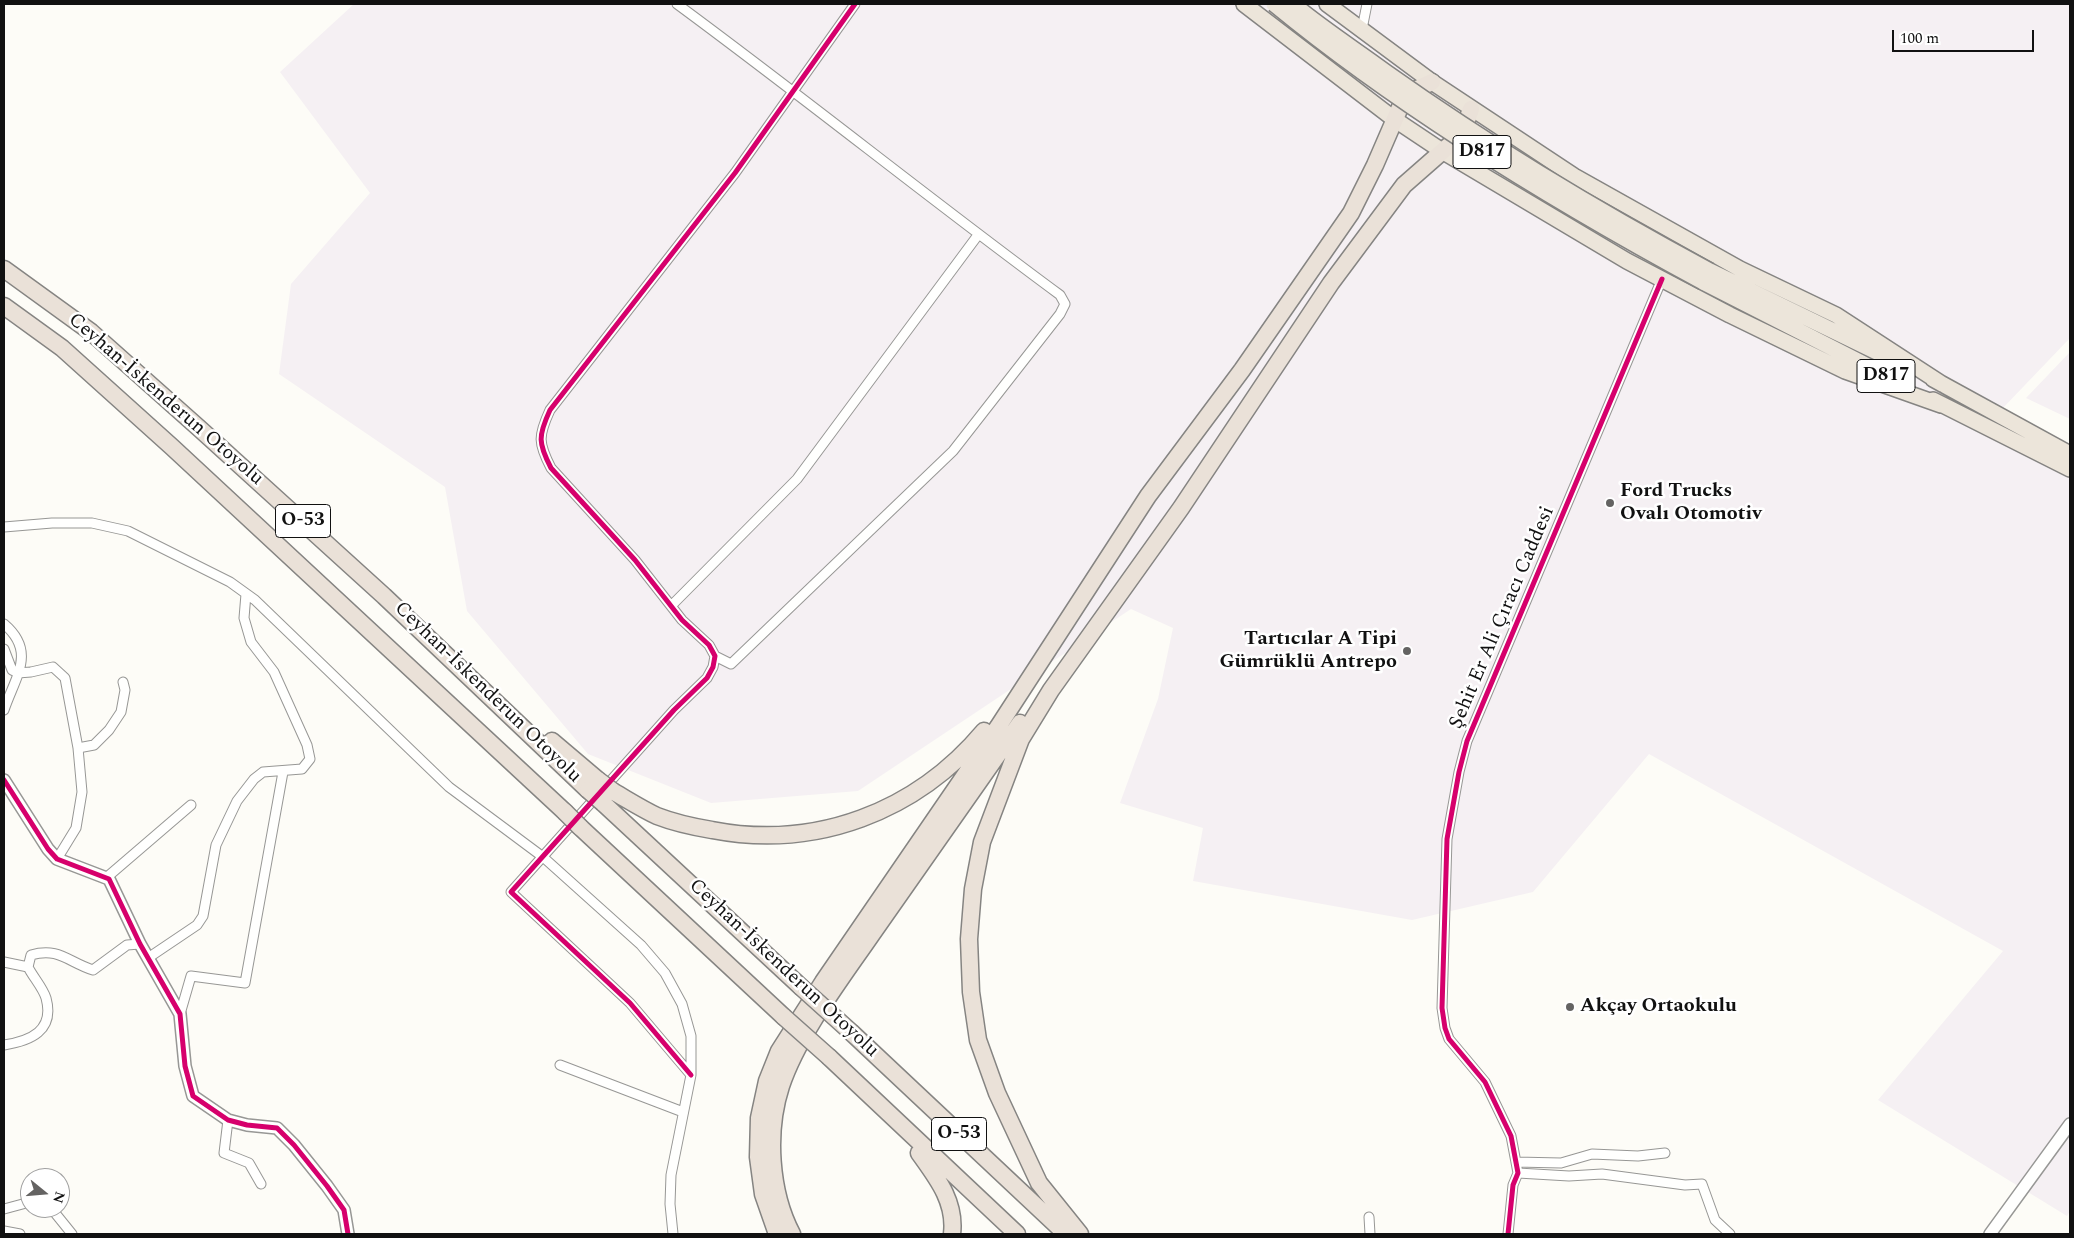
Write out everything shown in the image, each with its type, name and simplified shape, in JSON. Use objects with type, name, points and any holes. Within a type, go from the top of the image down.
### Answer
[{"type":"highway","points":[[1244,4],[1394,119],[1627,261],[1730,315],[1845,371],[1941,404]]},
{"type":"highway","name":"D817","points":[[1274,4],[1303,28],[1472,146],[1629,242],[1942,384],[2070,454]]},
{"type":"highway","name":"D817","points":[[1293,4],[1434,106],[1706,276],[1941,404],[2070,469]]},
{"type":"highway","points":[[1327,4],[1432,82],[1582,181],[1740,269],[1836,316],[1942,384]]},
{"type":"highway","points":[[777,1234],[763,1194],[758,1157],[759,1118],[766,1081],[779,1051],[822,982],[1056,639],[1148,496],[1242,370],[1351,213],[1375,165],[1401,105],[1417,89],[1432,82]]},
{"type":"highway","points":[[1080,1234],[1039,1183],[996,1093],[978,1040],[971,992],[969,948],[973,889],[982,842],[1021,738],[1052,690],[1169,524],[1331,283],[1404,185],[1453,142],[1466,123],[1471,109]]},
{"type":"highway","name":"Ceyhan-İskenderun Otoyolu","points":[[4,269],[91,332],[609,798],[801,987],[1066,1234]]},
{"type":"highway","name":"Ceyhan-İskenderun Otoyolu","points":[[4,306],[62,348],[172,447],[1017,1234]]},
{"type":"highway","points":[[792,1234],[778,1194],[772,1156],[774,1119],[780,1088],[791,1059],[833,990],[1108,596],[1169,524]]},
{"type":"highway","points":[[609,798],[691,826],[731,834],[797,835],[828,829],[860,819],[892,806],[923,787],[951,766],[975,743],[1002,711],[1056,639]]},
{"type":"highway","points":[[848,1076],[919,1154],[938,1178],[949,1203],[953,1224],[952,1234]]},
{"type":"street","points":[[677,4],[793,90],[978,235],[1060,295],[1065,304],[1060,314],[953,451],[731,664],[715,656],[709,645],[682,620],[635,560],[551,468],[543,454],[540,442],[542,428],[550,410],[735,173],[793,90],[854,4]]},
{"type":"street","points":[[1362,29],[1367,4]]},
{"type":"street","points":[[671,606],[797,479],[978,235]]},
{"type":"street","name":"Şehit Er Ali Çıracı Caddesi","points":[[1508,1234],[1512,1185],[1518,1173],[1511,1136],[1485,1082],[1449,1039],[1444,1028],[1442,1008],[1447,839],[1458,772],[1473,725],[1662,278]]},
{"type":"street","points":[[4,527],[52,523],[92,523],[128,531],[230,582],[246,594],[333,674],[449,786],[543,857],[641,945],[665,973],[682,1004],[691,1036],[691,1075],[671,1175],[670,1204],[673,1234]]},
{"type":"street","points":[[148,958],[198,925],[203,916],[216,845],[237,801],[254,778],[263,772],[283,772],[302,769],[310,759],[307,745],[274,672],[251,642],[244,618],[246,594]]},
{"type":"street","points":[[4,624],[14,633],[21,645],[22,662],[4,710]]},
{"type":"street","points":[[4,648],[12,670],[18,674],[53,666],[65,678],[78,748],[82,792],[76,828],[57,859]]},
{"type":"street","points":[[691,1075],[630,1003],[511,892],[674,710],[707,678],[713,666],[715,656]]},
{"type":"street","points":[[78,748],[94,746],[109,730],[121,712],[125,690],[123,682]]},
{"type":"street","points":[[283,772],[244,983],[190,976],[180,1014],[185,1066],[193,1096],[228,1120],[246,1125],[276,1128],[299,1152],[344,1210],[348,1234]]},
{"type":"street","points":[[4,780],[57,859],[109,879],[140,944],[180,1014]]},
{"type":"street","points":[[106,878],[191,805]]},
{"type":"street","points":[[4,1046],[26,1042],[42,1030],[45,1022],[47,1014],[46,997],[28,967],[31,955],[42,952],[55,952],[78,965],[93,970],[127,945],[140,944]]},
{"type":"street","points":[[4,962],[28,967]]},
{"type":"street","points":[[560,1066],[683,1112]]},
{"type":"street","points":[[228,1120],[224,1153],[249,1163],[261,1184]]},
{"type":"street","points":[[1990,1234],[2070,1124]]},
{"type":"street","points":[[1516,1162],[1561,1163],[1592,1154],[1638,1156],[1665,1153]]},
{"type":"street","points":[[1518,1173],[1569,1176],[1602,1174],[1685,1185],[1702,1184],[1715,1220],[1730,1234]]},
{"type":"street","points":[[5,1207],[20,1204]]},
{"type":"street","points":[[1368,1217],[1370,1234]]},
{"type":"street","points":[[59,1218],[72,1234]]},
{"type":"street","points":[[4,1231],[20,1234]]},
{"type":"shaded area","points":[[354,4],[2070,4],[2070,338],[2002,409],[2070,444],[2070,1211],[2067,1216],[1878,1100],[2003,951],[1649,754],[1533,892],[1412,920],[1193,881],[1203,828],[1120,803],[1158,699],[1173,628],[1131,609],[858,791],[711,803],[588,754],[467,611],[445,487],[279,374],[291,284],[370,193],[280,72]]},
{"type":"shaded area","points":[[2070,352],[2070,419],[2026,398]]},
{"type":"cycle path","points":[[691,1075],[630,1003],[511,892],[674,710],[707,678],[713,667],[715,656],[709,645],[682,620],[635,560],[551,468],[541,439],[543,427],[550,410],[735,173],[855,4]]},
{"type":"cycle path","points":[[1508,1234],[1513,1185],[1518,1173],[1511,1136],[1485,1082],[1449,1039],[1445,1028],[1442,1008],[1447,839],[1459,772],[1467,741],[1662,279]]},
{"type":"cycle path","points":[[4,780],[48,849],[57,859],[109,879],[140,944],[180,1014],[185,1066],[193,1096],[228,1120],[247,1125],[277,1128],[294,1145],[344,1210],[348,1234]]},
{"type":"place","name":"Ford Trucks Ovalı Otomotiv","points":[[1610,503]]},
{"type":"place","name":"Tartıcılar A Tipi Gümrüklü Antrepo","points":[[1407,651]]},
{"type":"place","name":"Akçay Ortaokulu","points":[[1570,1007]]}]
